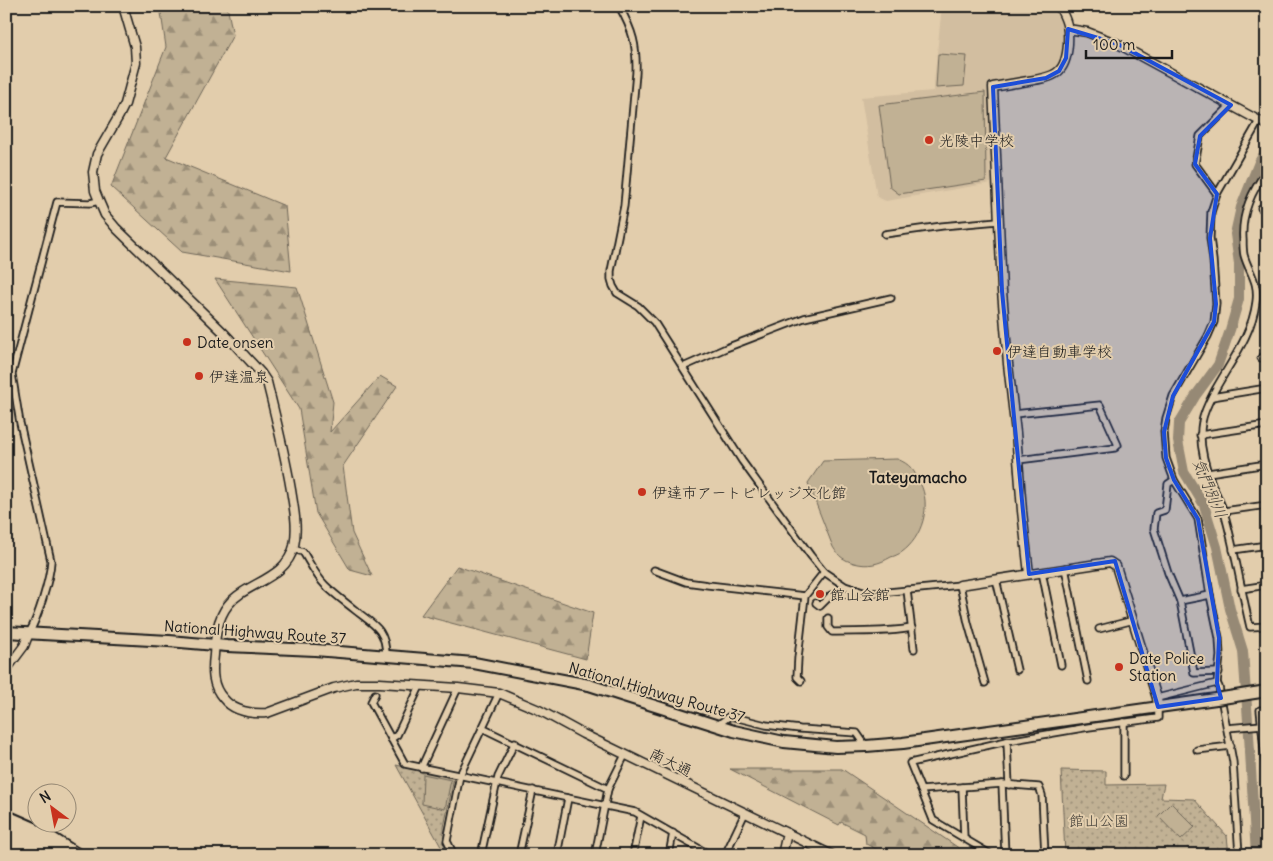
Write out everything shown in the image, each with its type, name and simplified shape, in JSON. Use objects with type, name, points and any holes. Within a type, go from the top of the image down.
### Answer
[{"type":"highway","name":"National Highway Route 37","points":[[6,632],[315,650],[474,663],[589,685],[734,731],[784,742],[836,747],[903,743],[1157,702],[1216,699],[1267,691]]},
{"type":"street","points":[[123,6],[135,47],[136,63],[125,104],[97,154],[93,172],[95,190],[99,201],[105,215],[116,228],[224,333],[268,382],[285,458],[296,522],[296,537],[293,549],[303,552],[325,585],[374,624],[381,632],[386,646],[386,656]]},
{"type":"street","points":[[619,6],[628,23],[634,41],[636,74],[624,206],[611,271],[613,286],[617,293],[638,306],[654,322],[742,461],[824,572],[845,586],[863,592],[878,593],[960,584],[1110,562],[1116,566],[1134,620],[1157,702],[1158,718],[1007,741],[910,763],[933,820],[992,855]]},
{"type":"street","points":[[1029,574],[1008,364],[998,221],[993,87],[1046,78],[1059,71],[1066,58],[1068,29],[1059,6]]},
{"type":"street","points":[[1068,29],[1087,32],[1118,44],[1262,123],[1217,194],[1212,212],[1210,238],[1214,260],[1216,304],[1214,322],[1205,342],[1174,396],[1166,418],[1164,432],[1166,458],[1174,480],[1198,519],[1219,638],[1220,656],[1217,683],[1229,728],[1239,855]]},
{"type":"street","points":[[1217,194],[1195,164],[1200,136],[1231,105]]},
{"type":"street","points":[[1267,170],[1255,187],[1243,221],[1244,254],[1257,286],[1254,315],[1246,338],[1205,410],[1200,435],[1208,473],[1224,511],[1250,627],[1267,626]]},
{"type":"street","points":[[6,670],[24,646],[34,625],[50,572],[51,561],[20,423],[12,374],[57,202],[90,203],[99,201]]},
{"type":"street","points":[[885,234],[998,221]]},
{"type":"street","points":[[683,367],[804,318],[891,298]]},
{"type":"street","points":[[1261,358],[1267,354]]},
{"type":"street","points":[[1212,398],[1267,388]]},
{"type":"street","points":[[1014,414],[1100,405],[1118,445],[1115,448],[1018,460]]},
{"type":"street","points":[[1200,435],[1267,425]]},
{"type":"street","points":[[1208,473],[1267,464]]},
{"type":"street","points":[[1174,480],[1168,484],[1164,510],[1156,513],[1154,529],[1168,573],[1180,601],[1194,673],[1219,672]]},
{"type":"street","points":[[1224,511],[1267,505]]},
{"type":"street","points":[[1233,550],[1267,545]]},
{"type":"street","name":"南大通","points":[[293,549],[288,560],[276,574],[237,596],[227,605],[218,625],[214,645],[214,682],[218,693],[226,702],[244,712],[267,714],[334,688],[356,683],[458,688],[499,693],[539,710],[583,734],[832,855]]},
{"type":"street","points":[[1065,568],[1088,681]]},
{"type":"street","points":[[654,570],[686,582],[805,596]]},
{"type":"street","points":[[801,681],[797,677],[805,596],[824,572]]},
{"type":"street","points":[[1042,572],[1061,665]]},
{"type":"street","points":[[996,578],[1017,670]]},
{"type":"street","points":[[960,584],[968,623],[985,683]]},
{"type":"street","points":[[1241,589],[1267,585]]},
{"type":"street","points":[[816,603],[820,606],[831,594],[850,594],[856,590]]},
{"type":"street","points":[[907,590],[914,649]]},
{"type":"street","points":[[1180,601],[1210,595]]},
{"type":"street","points":[[828,618],[828,627],[832,632],[912,628]]},
{"type":"street","points":[[1099,629],[1134,620]]},
{"type":"street","points":[[1157,702],[1217,683]]},
{"type":"street","points":[[391,739],[397,735],[420,686]]},
{"type":"street","points":[[421,768],[458,688]]},
{"type":"street","points":[[454,855],[446,841],[460,775],[499,693]]},
{"type":"street","points":[[375,694],[371,702],[405,764],[635,812],[707,854]]},
{"type":"street","points":[[1260,710],[1259,725],[1267,778]]},
{"type":"street","points":[[716,726],[730,716],[766,725],[857,733],[866,746]]},
{"type":"street","points":[[1124,722],[1124,776]]},
{"type":"street","points":[[1229,728],[1259,725]]},
{"type":"street","points":[[482,728],[515,742],[608,788]]},
{"type":"street","points":[[1005,855],[1007,741]]},
{"type":"street","points":[[481,855],[498,777],[515,742]]},
{"type":"street","points":[[1197,750],[1231,746]]},
{"type":"street","points":[[595,855],[608,788],[624,754]]},
{"type":"street","points":[[921,790],[1006,785],[1039,787],[1042,794],[1045,855]]},
{"type":"street","points":[[962,787],[964,838]]},
{"type":"street","points":[[519,855],[532,790]]},
{"type":"street","points":[[557,855],[568,798]]},
{"type":"street","points":[[725,855],[745,813]]},
{"type":"street","points":[[633,855],[641,816]]},
{"type":"street","points":[[669,855],[673,833]]},
{"type":"street","points":[[782,855],[786,833]]},
{"type":"highlighted area","points":[[1068,29],[1118,44],[1231,105],[1200,136],[1195,164],[1217,194],[1210,238],[1216,304],[1214,322],[1173,396],[1164,432],[1166,458],[1174,480],[1198,519],[1219,638],[1217,683],[1221,698],[1158,707],[1115,561],[1029,574],[1002,291],[993,87],[1046,78],[1059,71],[1066,58]]},
{"type":"shaded area","name":"光陵中学校","points":[[942,6],[1055,6],[1061,17],[1065,36],[1062,57],[1058,67],[1046,73],[988,83],[991,183],[886,201],[877,197],[861,97],[933,91]]},
{"type":"green space","points":[[160,6],[227,6],[233,35],[166,157],[285,206],[291,271],[182,252],[111,187],[166,47]]},
{"type":"green space","points":[[938,54],[967,56],[964,86],[936,88]]},
{"type":"green space","points":[[985,92],[986,181],[899,194],[890,187],[879,105]]},
{"type":"green space","points":[[215,279],[297,287],[333,402],[330,432],[380,376],[397,386],[343,466],[352,533],[372,576],[350,570],[316,513],[299,409]]},
{"type":"green space","points":[[897,459],[914,471],[923,492],[925,511],[920,530],[909,546],[902,552],[882,561],[864,565],[845,559],[833,547],[808,483],[823,461]]},
{"type":"green space","points":[[457,566],[593,613],[586,659],[421,615]]},
{"type":"green space","points":[[396,765],[454,778],[444,827],[445,854]]},
{"type":"green space","points":[[730,769],[842,769],[969,855],[888,855],[866,844],[865,834],[841,822],[839,825]]},
{"type":"green space","name":"館山公園","points":[[1061,770],[1106,771],[1106,785],[1164,784],[1161,798],[1194,799],[1227,836],[1229,855],[1065,855]]},
{"type":"green space","points":[[423,774],[451,780],[445,809],[422,804]]},
{"type":"green space","points":[[1171,803],[1195,827],[1181,840],[1158,816]]},
{"type":"waterway","name":"気門別川","points":[[1256,855],[1243,651],[1230,609],[1217,547],[1204,505],[1184,472],[1178,441],[1179,423],[1196,395],[1218,365],[1230,330],[1239,299],[1239,264],[1235,234],[1241,207],[1259,162],[1267,149]]},
{"type":"railway","points":[[6,809],[28,819]]},
{"type":"railway","points":[[57,834],[90,855]]},
{"type":"place","name":"光陵中学校","points":[[929,140]]},
{"type":"place","name":"Date onsen","points":[[187,342]]},
{"type":"place","name":"伊達自動車学校","points":[[997,351]]},
{"type":"place","name":"伊達温泉","points":[[199,376]]},
{"type":"place","name":"伊達市アートビレッジ文化館","points":[[642,492]]},
{"type":"place","name":"館山会館","points":[[820,594]]},
{"type":"place","name":"Date Police Station","points":[[1119,667]]},
{"type":"district","name":"Tateyamacho","points":[[918,477]]}]
